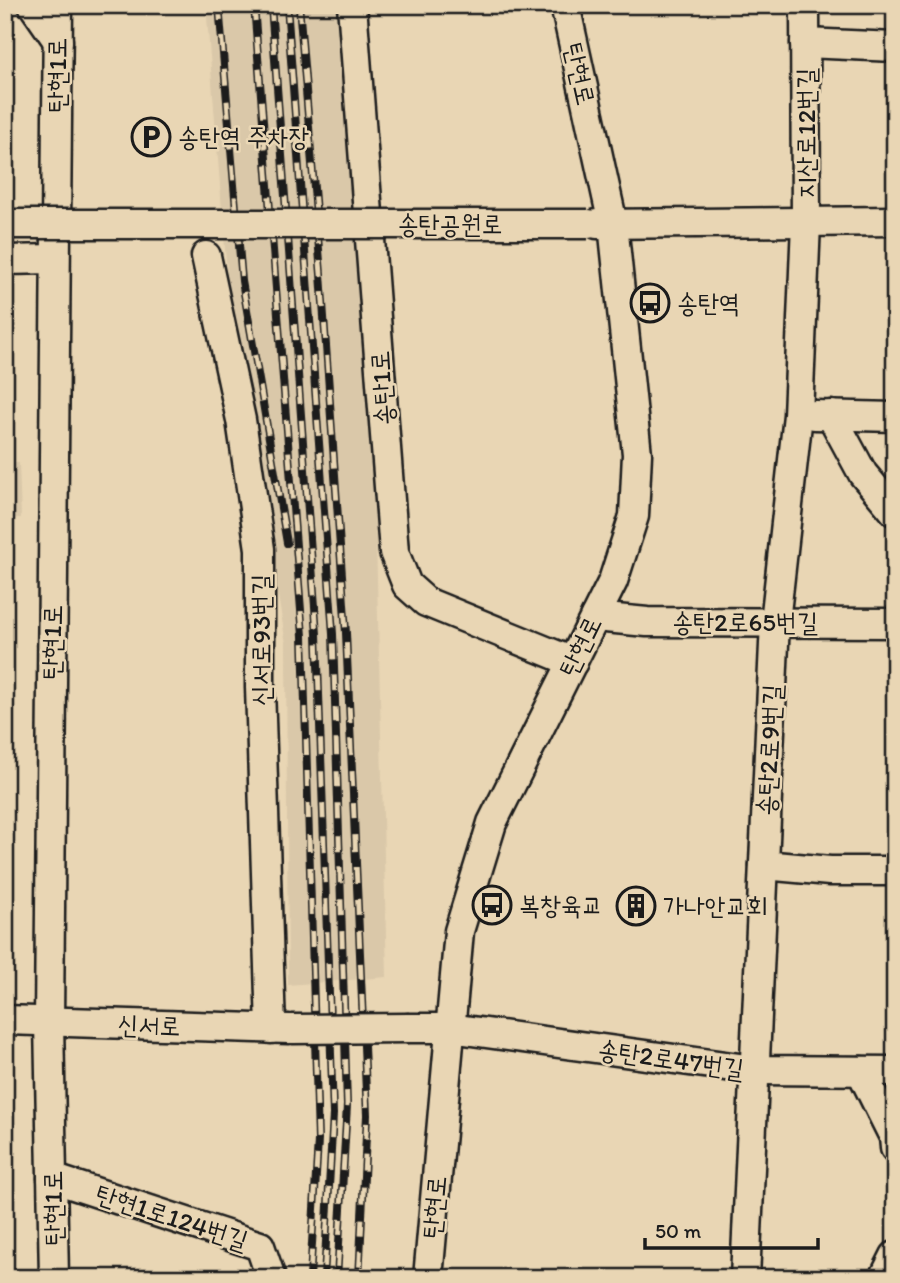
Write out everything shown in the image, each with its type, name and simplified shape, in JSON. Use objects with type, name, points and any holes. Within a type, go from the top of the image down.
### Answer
[{"type":"street","points":[[33,5],[58,41]]},
{"type":"street","name":"탄현1로","points":[[54,1278],[49,1021],[58,5]]},
{"type":"street","name":"송탄1로","points":[[352,5],[394,552],[407,585],[426,602],[573,662]]},
{"type":"street","name":"탄현로","points":[[428,1278],[459,931],[492,823],[613,581],[634,516],[637,454],[565,5]]},
{"type":"street","name":"지산로12번길","points":[[805,5],[806,223]]},
{"type":"street","name":"지산로12번길","points":[[805,43],[895,47]]},
{"type":"street","name":"송탄공원로","points":[[5,224],[601,224],[895,220]]},
{"type":"street","name":"송탄2로9번길","points":[[745,1278],[775,622],[798,415],[806,223]]},
{"type":"street","name":"신서로93번길","points":[[206,256],[241,420],[260,549],[260,687],[281,1029]]},
{"type":"street","points":[[5,260],[55,260]]},
{"type":"street","points":[[798,415],[895,417]]},
{"type":"street","points":[[831,415],[863,474],[895,512]]},
{"type":"street","name":"송탄2로65번길","points":[[595,617],[647,622],[895,623]]},
{"type":"street","points":[[764,865],[830,871],[895,871]]},
{"type":"street","name":"신서로","points":[[5,1020],[281,1029],[450,1028]]},
{"type":"street","name":"송탄2로47번길","points":[[450,1028],[754,1070],[895,1071]]},
{"type":"street","points":[[861,1071],[894,1137],[895,1148]]},
{"type":"street","name":"탄현1로124번길","points":[[52,1178],[260,1246],[271,1278]]},
{"type":"street","points":[[884,1278],[895,1256]]},
{"type":"shaded area","points":[[206,5],[342,5],[374,459],[387,977],[288,985],[286,644],[229,300]]},
{"type":"shaded area","points":[[5,462],[19,463],[21,518],[5,519]]},
{"type":"railway","points":[[219,5],[242,281],[287,543]]},
{"type":"railway","points":[[254,5],[303,636],[318,1140],[310,1278]]},
{"type":"railway","points":[[271,5],[317,634],[333,1114],[324,1278]]},
{"type":"railway","points":[[287,5],[333,634],[347,1105],[337,1278]]},
{"type":"railway","points":[[299,5],[346,633],[367,1115],[359,1278]]},
{"type":"place","name":"송탄역 주차장","points":[[151,137]]},
{"type":"place","name":"송탄역","points":[[650,303]]},
{"type":"place","name":"복창육교","points":[[492,905]]},
{"type":"place","name":"가나안교회","points":[[636,906]]}]
